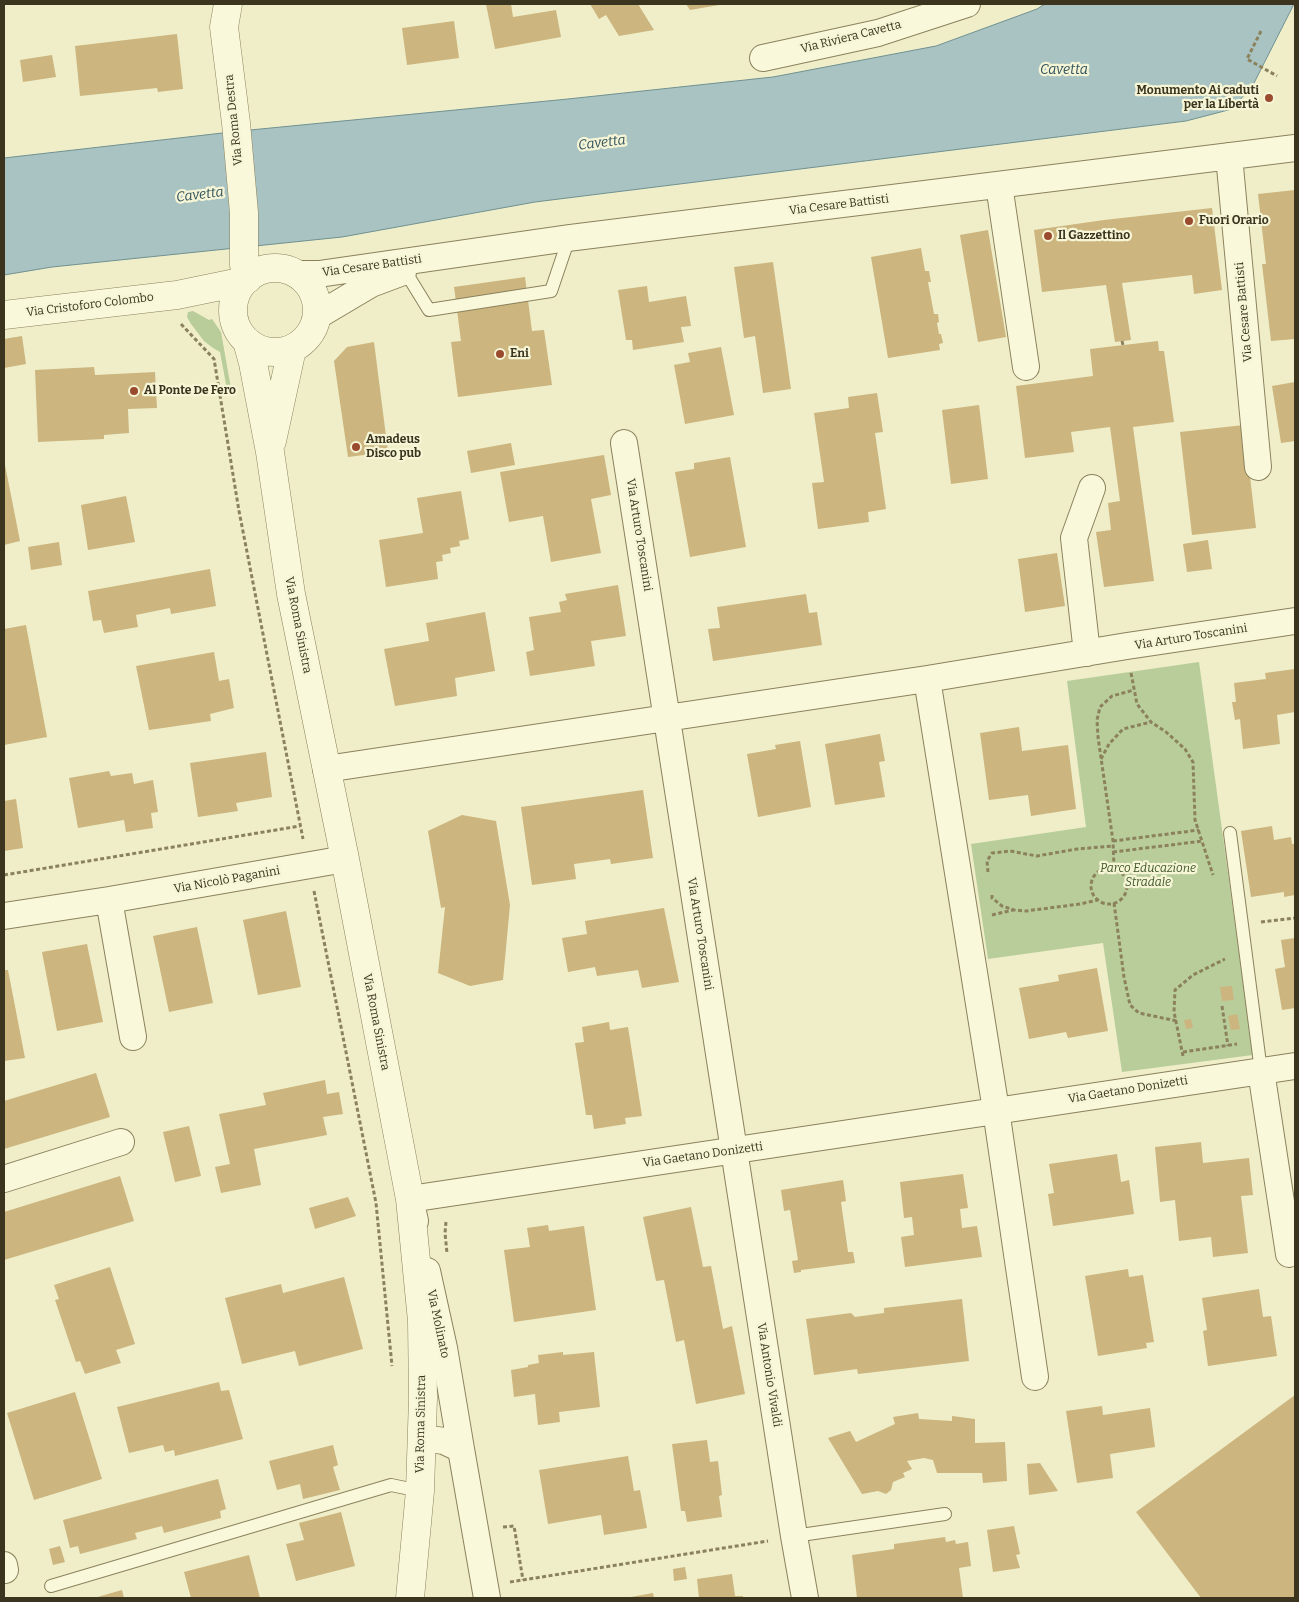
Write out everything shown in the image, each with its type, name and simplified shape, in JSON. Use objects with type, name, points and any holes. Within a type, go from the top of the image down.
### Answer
[{"type":"street","name":"Via Riviera Cavetta","points":[[763,58],[878,33],[967,4]]},
{"type":"street","name":"Via Roma Destra","points":[[222,11],[236,123],[244,213],[264,270]]},
{"type":"street","name":"Via Cesare Battisti","points":[[264,270],[320,274],[569,238],[1295,148]]},
{"type":"street","name":"Via Cesare Battisti","points":[[1230,156],[1258,467]]},
{"type":"street","points":[[999,185],[1026,367]]},
{"type":"street","name":"Via Cesare Battisti","points":[[317,316],[371,284],[448,255]]},
{"type":"street","points":[[264,270],[305,280],[313,292],[317,305],[317,316],[314,328],[307,338],[292,349],[282,352],[266,351],[256,347],[241,330],[234,307],[235,297],[264,270]]},
{"type":"street","name":"Via Cristoforo Colombo","points":[[4,316],[177,295],[264,270]]},
{"type":"street","name":"Via Cristoforo Colombo","points":[[177,295],[210,304],[241,330]]},
{"type":"street","name":"Via Roma Sinistra","points":[[241,330],[253,363],[270,452],[291,594],[345,859],[410,1199],[422,1321],[423,1398],[420,1491],[410,1598]]},
{"type":"street","name":"Via Roma Sinistra","points":[[270,452],[292,349]]},
{"type":"street","name":"Via Arturo Toscanini","points":[[624,443],[734,1150]]},
{"type":"street","points":[[1087,653],[1074,538],[1092,488]]},
{"type":"street","name":"Via Arturo Toscanini","points":[[326,769],[927,679],[1295,621]]},
{"type":"street","points":[[927,679],[996,1110],[1035,1377]]},
{"type":"street","name":"Via Nicolò Paganini","points":[[4,916],[109,900],[345,859]]},
{"type":"street","points":[[109,900],[132,1036]]},
{"type":"street","name":"Via Gaetano Donizetti","points":[[410,1199],[1295,1066]]},
{"type":"street","points":[[1261,1071],[1290,1254]]},
{"type":"street","points":[[4,1179],[121,1142]]},
{"type":"street","name":"Via Antonio Vivaldi","points":[[734,1150],[805,1598]]},
{"type":"street","name":"Via Molinato","points":[[410,1199],[444,1348],[486,1592]]},
{"type":"street","points":[[422,1438],[444,1440],[462,1450]]},
{"type":"lane","points":[[405,271],[429,310],[551,291],[569,238]]},
{"type":"lane","points":[[1230,833],[1261,1071]]},
{"type":"lane","points":[[51,1586],[392,1485],[420,1491]]},
{"type":"lane","points":[[794,1536],[945,1514]]},
{"type":"path","points":[[1261,31],[1247,59],[1277,76]]},
{"type":"path","points":[[177,295],[180,322],[214,359],[239,511],[376,1203],[393,1368]]},
{"type":"path","points":[[1127,646],[1137,704],[1151,722],[1185,749],[1194,762],[1195,820],[1214,879]]},
{"type":"path","points":[[1114,868],[1113,841],[1097,720],[1100,707],[1112,696],[1134,690]]},
{"type":"path","points":[[1101,760],[1109,744],[1123,729],[1151,722]]},
{"type":"path","points":[[4,876],[300,826]]},
{"type":"path","points":[[1113,841],[1199,830]]},
{"type":"path","points":[[1113,852],[1203,841]]},
{"type":"path","points":[[988,873],[987,861],[992,853],[1010,851],[1037,856],[1077,849],[1113,846]]},
{"type":"path","points":[[1114,868],[1125,877],[1127,887],[1121,899],[1114,903],[1104,903],[1094,898],[1090,888],[1091,881],[1100,869],[1114,868]]},
{"type":"path","points":[[991,890],[992,898],[1002,906],[1026,912],[1098,900]]},
{"type":"path","points":[[1114,903],[1124,977],[1130,1005],[1139,1013],[1177,1021]]},
{"type":"path","points":[[1242,925],[1295,918]]},
{"type":"path","points":[[1188,1081],[1174,1012],[1175,990],[1193,975],[1226,959],[1228,954]]},
{"type":"path","points":[[1222,1006],[1228,1046]]},
{"type":"path","points":[[1183,1052],[1245,1043]]},
{"type":"path","points":[[448,1262],[445,1223],[452,1218]]},
{"type":"path","points":[[499,1528],[514,1526],[523,1580]]},
{"type":"path","points":[[486,1592],[523,1580],[794,1536]]},
{"type":"green space","points":[[193,311],[209,320],[212,319],[221,332],[232,394],[228,395],[220,352],[204,341],[187,317],[188,312]]},
{"type":"green space","name":"Parco Educazione Stradale","points":[[1199,662],[1253,1055],[1122,1072],[1103,943],[988,959],[971,844],[1086,827],[1067,681]]},
{"type":"water","name":"Cavetta","points":[[1045,4],[1294,4],[1253,85],[1232,109],[1186,121],[535,202],[342,237],[52,267],[4,275],[4,158],[240,131],[773,77],[936,46],[1037,9]]},
{"type":"building","points":[[486,4],[511,4],[513,17],[556,10],[561,37],[495,49]]},
{"type":"building","points":[[590,4],[638,4],[654,30],[619,36],[606,15],[599,19]]},
{"type":"building","points":[[686,4],[719,4],[719,5],[690,10]]},
{"type":"building","points":[[454,21],[459,58],[407,65],[402,28]]},
{"type":"building","points":[[177,34],[183,89],[158,92],[157,88],[80,96],[75,46]]},
{"type":"building","points":[[52,55],[56,77],[23,82],[20,60]]},
{"type":"building","points":[[1295,190],[1295,339],[1271,341],[1262,264],[1266,264],[1258,194]]},
{"type":"building","points":[[1212,208],[1222,290],[1194,294],[1192,275],[1122,283],[1131,340],[1115,342],[1106,285],[1042,292],[1034,230]]},
{"type":"building","points":[[988,230],[1006,337],[978,342],[960,235]]},
{"type":"building","points":[[921,248],[925,271],[929,271],[931,282],[928,282],[934,314],[938,314],[939,322],[937,323],[943,343],[939,344],[940,350],[888,358],[871,257]]},
{"type":"building","points":[[773,262],[791,389],[763,393],[755,336],[744,338],[734,267]]},
{"type":"building","points":[[525,277],[532,331],[544,330],[552,385],[458,397],[451,342],[461,341],[454,287]]},
{"type":"building","points":[[647,286],[649,302],[686,296],[691,326],[681,327],[684,342],[633,350],[632,340],[626,340],[618,290]]},
{"type":"building","points":[[22,336],[26,364],[4,368],[4,339]]},
{"type":"building","points":[[1158,341],[1159,351],[1164,351],[1174,422],[1133,427],[1154,581],[1104,587],[1096,532],[1111,530],[1108,503],[1120,501],[1110,427],[1071,432],[1074,452],[1025,458],[1016,386],[1093,376],[1090,349]]},
{"type":"building","points":[[374,342],[388,452],[348,457],[334,361],[347,347]]},
{"type":"building","points":[[721,347],[734,415],[685,424],[674,365],[690,362],[688,353]]},
{"type":"building","points":[[94,367],[95,375],[155,372],[157,408],[128,409],[129,433],[104,435],[104,439],[38,442],[35,370]]},
{"type":"building","points":[[1295,382],[1295,441],[1281,443],[1272,386]]},
{"type":"building","points":[[877,393],[883,432],[875,433],[886,509],[868,512],[869,522],[818,529],[812,483],[824,482],[814,413],[849,408],[848,397]]},
{"type":"building","points":[[979,405],[988,479],[951,484],[942,410]]},
{"type":"building","points":[[1244,425],[1256,528],[1192,535],[1180,432]]},
{"type":"building","points":[[511,443],[515,465],[471,473],[467,451]]},
{"type":"building","points":[[604,455],[611,495],[591,499],[601,553],[551,562],[543,516],[509,522],[500,472]]},
{"type":"building","points":[[730,457],[746,547],[690,557],[675,472],[694,469],[694,463]]},
{"type":"building","points":[[4,466],[20,541],[4,545]]},
{"type":"building","points":[[461,491],[469,539],[459,541],[460,546],[450,548],[451,553],[442,555],[443,561],[436,562],[438,579],[386,587],[379,540],[423,533],[417,498]]},
{"type":"building","points":[[126,496],[135,542],[88,550],[81,505]]},
{"type":"building","points":[[1208,540],[1212,569],[1187,572],[1183,544]]},
{"type":"building","points":[[59,542],[62,565],[31,570],[28,547]]},
{"type":"building","points":[[1057,553],[1065,606],[1025,612],[1018,559]]},
{"type":"building","points":[[210,569],[216,606],[171,614],[170,608],[136,615],[138,627],[104,633],[101,620],[93,621],[88,591]]},
{"type":"building","points":[[618,585],[626,636],[591,641],[595,666],[530,676],[526,652],[534,650],[529,617],[561,612],[559,602],[567,600],[565,594]]},
{"type":"building","points":[[806,594],[809,613],[817,612],[822,645],[713,661],[708,629],[720,628],[717,607]]},
{"type":"building","points":[[485,612],[495,671],[455,678],[457,696],[395,706],[384,649],[429,641],[426,623]]},
{"type":"building","points":[[26,625],[47,737],[4,745],[4,629]]},
{"type":"building","points":[[214,652],[219,681],[229,679],[234,708],[210,714],[211,721],[149,730],[136,666]]},
{"type":"building","points":[[1295,669],[1295,712],[1277,715],[1280,744],[1243,749],[1240,719],[1235,720],[1232,702],[1236,702],[1234,683],[1266,679],[1265,673]]},
{"type":"building","points":[[1019,727],[1022,751],[1068,745],[1076,809],[1031,816],[1028,795],[989,800],[980,733]]},
{"type":"building","points":[[880,734],[885,761],[879,762],[885,797],[835,805],[825,744]]},
{"type":"building","points":[[800,741],[811,807],[758,817],[747,754],[776,749],[775,745]]},
{"type":"building","points":[[266,752],[272,797],[236,803],[238,811],[198,817],[190,763]]},
{"type":"building","points":[[109,771],[111,776],[132,773],[134,784],[153,780],[158,812],[151,813],[153,828],[126,832],[124,820],[78,828],[69,778]]},
{"type":"building","points":[[643,790],[653,858],[611,864],[610,859],[574,864],[576,879],[532,885],[521,807]]},
{"type":"building","points":[[16,799],[23,848],[4,851],[4,801]]},
{"type":"building","points":[[462,815],[496,821],[510,905],[503,980],[470,986],[438,973],[445,907],[441,908],[428,831]]},
{"type":"building","points":[[1272,826],[1274,840],[1291,837],[1292,844],[1295,844],[1295,895],[1284,897],[1284,892],[1251,897],[1241,831]]},
{"type":"building","points":[[664,908],[679,982],[642,988],[638,970],[597,976],[595,967],[568,972],[562,938],[587,934],[585,921]]},
{"type":"building","points":[[286,911],[301,987],[258,995],[243,920]]},
{"type":"building","points":[[197,927],[213,1003],[169,1012],[153,936]]},
{"type":"building","points":[[1295,938],[1295,1008],[1282,1010],[1275,969],[1285,967],[1281,940]]},
{"type":"building","points":[[87,944],[103,1022],[57,1031],[42,952]]},
{"type":"building","points":[[1097,968],[1108,1031],[1068,1038],[1066,1032],[1029,1039],[1019,988],[1059,981],[1058,975]]},
{"type":"building","points":[[4,970],[8,970],[25,1058],[4,1061]]},
{"type":"building","points":[[1232,986],[1234,1000],[1222,1001],[1220,987]]},
{"type":"building","points":[[1237,1014],[1240,1029],[1231,1030],[1228,1016]]},
{"type":"building","points":[[1191,1019],[1193,1028],[1186,1029],[1184,1020]]},
{"type":"building","points":[[609,1022],[610,1030],[628,1027],[642,1116],[625,1118],[626,1124],[594,1129],[592,1115],[586,1115],[575,1043],[584,1042],[582,1027]]},
{"type":"building","points":[[96,1073],[110,1117],[4,1149],[4,1101]]},
{"type":"building","points":[[325,1080],[327,1094],[339,1092],[343,1114],[323,1117],[327,1135],[254,1149],[261,1185],[221,1193],[215,1167],[230,1164],[219,1114],[266,1105],[263,1093]]},
{"type":"building","points":[[189,1126],[201,1176],[175,1182],[163,1132]]},
{"type":"building","points":[[1201,1142],[1203,1163],[1249,1158],[1253,1195],[1241,1196],[1248,1253],[1213,1257],[1211,1237],[1179,1241],[1175,1200],[1160,1202],[1155,1147]]},
{"type":"building","points":[[1117,1154],[1121,1182],[1129,1180],[1134,1214],[1053,1226],[1048,1194],[1054,1193],[1049,1164]]},
{"type":"building","points":[[963,1174],[968,1208],[960,1209],[962,1228],[977,1226],[982,1257],[905,1267],[901,1237],[914,1235],[912,1217],[904,1218],[900,1182]]},
{"type":"building","points":[[120,1176],[134,1221],[4,1260],[4,1212]]},
{"type":"building","points":[[843,1180],[846,1201],[841,1202],[848,1252],[853,1252],[855,1263],[801,1270],[801,1272],[794,1273],[792,1261],[798,1260],[790,1210],[784,1211],[781,1190]]},
{"type":"building","points":[[348,1197],[356,1216],[315,1229],[309,1208]]},
{"type":"building","points":[[691,1207],[703,1267],[711,1266],[723,1329],[732,1326],[745,1394],[696,1404],[684,1340],[676,1342],[664,1280],[656,1281],[643,1217]]},
{"type":"building","points":[[548,1225],[549,1231],[584,1226],[596,1310],[514,1322],[504,1250],[530,1247],[527,1228]]},
{"type":"building","points":[[110,1267],[135,1344],[116,1350],[121,1363],[85,1374],[80,1361],[76,1362],[55,1300],[59,1299],[54,1285]]},
{"type":"building","points":[[1128,1269],[1129,1277],[1143,1275],[1154,1342],[1146,1343],[1147,1348],[1098,1356],[1085,1276]]},
{"type":"building","points":[[344,1277],[363,1349],[299,1366],[295,1351],[242,1364],[225,1298],[281,1284],[283,1293]]},
{"type":"building","points":[[1259,1289],[1263,1317],[1271,1316],[1277,1356],[1208,1366],[1203,1331],[1207,1330],[1202,1298]]},
{"type":"building","points":[[962,1299],[969,1361],[858,1374],[857,1369],[814,1375],[806,1319],[851,1313],[855,1317],[884,1313],[884,1308]]},
{"type":"building","points":[[563,1352],[563,1355],[594,1352],[600,1407],[559,1412],[560,1422],[538,1425],[535,1394],[514,1397],[511,1370],[539,1363],[538,1355]]},
{"type":"building","points":[[219,1382],[221,1391],[229,1390],[243,1439],[175,1456],[174,1450],[165,1452],[163,1445],[129,1453],[117,1407]]},
{"type":"building","points":[[75,1392],[102,1479],[34,1500],[7,1413]]},
{"type":"building","points":[[1295,1395],[1295,1598],[1201,1598],[1136,1512]]},
{"type":"building","points":[[1102,1406],[1103,1415],[1150,1408],[1155,1447],[1110,1454],[1113,1478],[1077,1483],[1066,1411]]},
{"type":"building","points":[[918,1413],[919,1419],[952,1421],[952,1416],[975,1419],[975,1443],[1005,1442],[1007,1481],[983,1483],[982,1473],[937,1473],[933,1460],[924,1458],[907,1461],[912,1469],[903,1473],[905,1477],[893,1482],[891,1490],[886,1494],[878,1491],[862,1494],[828,1438],[850,1431],[856,1442],[895,1424],[893,1417]]},
{"type":"building","points":[[707,1440],[710,1462],[718,1461],[722,1495],[719,1496],[722,1517],[687,1522],[685,1511],[681,1511],[672,1444]]},
{"type":"building","points":[[333,1445],[338,1465],[333,1467],[340,1490],[303,1499],[300,1484],[277,1490],[269,1461]]},
{"type":"building","points":[[628,1456],[634,1491],[640,1490],[647,1528],[604,1535],[601,1515],[548,1524],[539,1470]]},
{"type":"building","points":[[1040,1463],[1058,1491],[1029,1495],[1027,1464]]},
{"type":"building","points":[[218,1479],[226,1509],[220,1511],[221,1518],[164,1533],[162,1526],[135,1533],[137,1539],[80,1554],[78,1546],[70,1548],[63,1520]]},
{"type":"building","points":[[341,1512],[355,1566],[296,1581],[286,1544],[304,1540],[299,1523]]},
{"type":"building","points":[[1014,1526],[1020,1554],[1016,1555],[1020,1568],[993,1572],[987,1530]]},
{"type":"building","points":[[945,1537],[946,1542],[955,1540],[956,1544],[968,1542],[971,1566],[959,1568],[963,1598],[857,1598],[852,1555],[894,1549],[894,1544]]},
{"type":"building","points":[[60,1546],[65,1562],[53,1565],[49,1549]]},
{"type":"building","points":[[249,1555],[260,1598],[191,1598],[184,1572]]},
{"type":"building","points":[[685,1567],[687,1579],[674,1581],[673,1569]]},
{"type":"building","points":[[732,1574],[735,1596],[743,1596],[743,1598],[699,1598],[697,1579]]},
{"type":"building","points":[[122,1590],[124,1598],[94,1598]]},
{"type":"building","points":[[653,1593],[654,1598],[631,1598],[631,1597]]},
{"type":"place","name":"Monumento Ai caduti per la Libertà","points":[[1269,98]]},
{"type":"place","name":"Fuori Orario","points":[[1189,221]]},
{"type":"place","name":"Il Gazzettino","points":[[1048,236]]},
{"type":"place","name":"Eni","points":[[500,354]]},
{"type":"place","name":"Al Ponte De Fero","points":[[134,391]]},
{"type":"place","name":"Amadeus Disco pub","points":[[356,447]]}]
